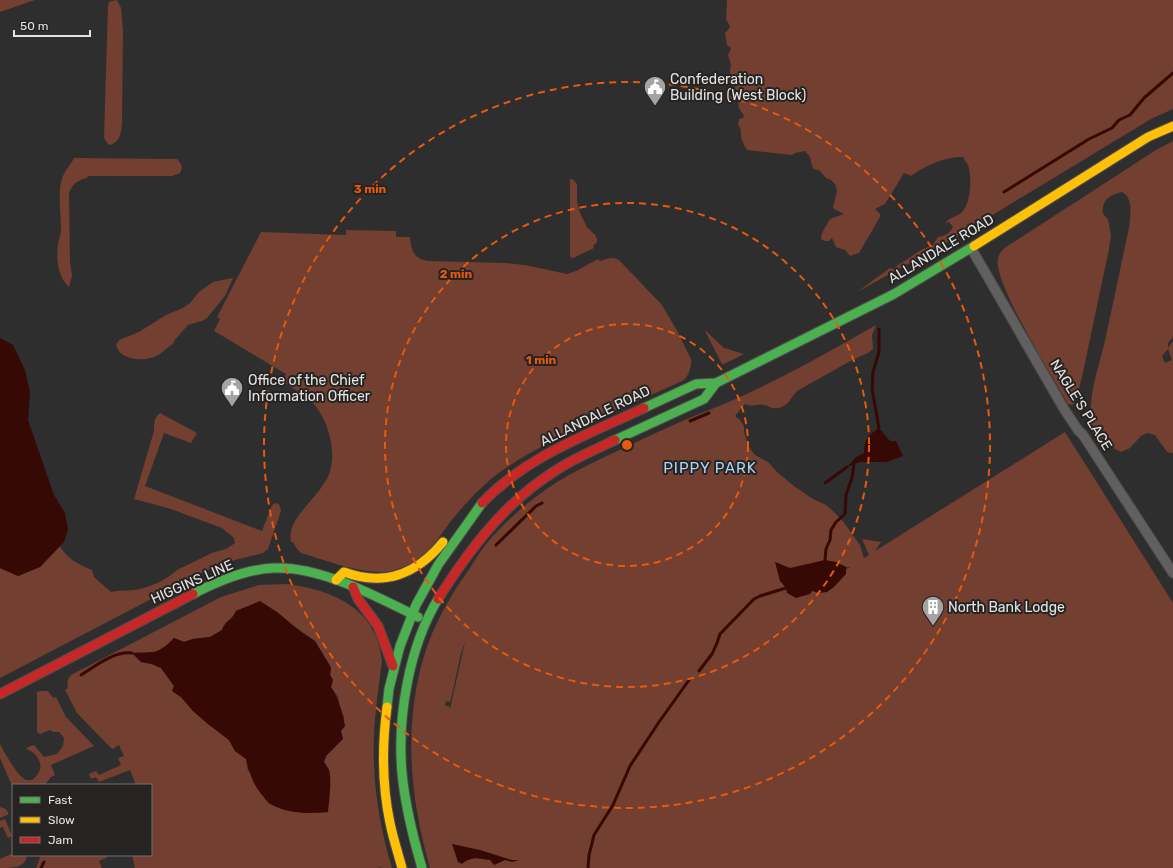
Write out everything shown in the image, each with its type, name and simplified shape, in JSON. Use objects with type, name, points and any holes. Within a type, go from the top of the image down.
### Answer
[{"type":"main road","name":"ALLANDALE ROAD","points":[[402,868],[389,820],[383,774],[384,724],[387,696],[393,666],[411,614],[434,570],[468,524],[472,514],[508,480],[537,460],[565,444],[696,384],[716,383],[878,302],[971,248],[1148,137],[1173,126]]},
{"type":"main road","name":"ALLANDALE ROAD","points":[[422,868],[402,780],[401,736],[406,691],[414,660],[427,621],[453,576],[476,545],[506,510],[548,475],[575,459],[704,399],[716,383]]},
{"type":"main road","points":[[336,580],[344,572],[362,577],[377,578],[394,576],[420,566],[434,554],[464,516],[472,514]]},
{"type":"main road","name":"HIGGINS LINE","points":[[0,694],[203,589],[232,577],[261,569],[290,568],[310,571],[353,587],[427,621]]},
{"type":"main road","points":[[353,587],[358,601],[373,617],[378,625],[386,644],[389,659],[393,666]]},
{"type":"street","name":"NAGLE'S PLACE","points":[[971,248],[1064,409],[1083,435],[1173,573]]},
{"type":"shaded area","points":[[0,0],[35,0],[0,12]]},
{"type":"shaded area","points":[[117,0],[121,8],[123,30],[122,123],[119,138],[111,145],[108,144],[104,138],[108,6],[109,2]]},
{"type":"shaded area","points":[[727,0],[1173,0],[1173,109],[1151,119],[946,243],[857,292],[890,268],[894,269],[899,264],[920,251],[932,246],[938,237],[949,233],[953,227],[949,222],[945,223],[949,219],[961,213],[968,202],[970,182],[968,165],[963,157],[956,157],[936,162],[911,176],[904,173],[885,204],[875,209],[880,214],[880,217],[859,253],[850,256],[845,250],[836,247],[832,238],[829,241],[821,239],[822,233],[830,219],[844,214],[833,207],[837,191],[835,184],[826,178],[820,171],[814,169],[810,157],[805,151],[792,155],[747,150],[742,140],[741,130],[738,125],[739,119],[743,118],[744,115],[739,108],[738,96],[735,88],[736,85],[731,83],[731,65],[728,55],[731,48],[727,45],[725,33],[730,26],[726,19]]},
{"type":"shaded area","points":[[1173,141],[1173,337],[1168,343],[1168,348],[1173,341],[1173,453],[1167,452],[1155,435],[1147,433],[1141,436],[1130,448],[1121,452],[1109,446],[1104,449],[1095,438],[1091,423],[1091,401],[1129,228],[1130,203],[1126,195],[1122,192],[1114,195],[1107,199],[1103,205],[1103,214],[1108,219],[1111,235],[1109,249],[1082,377],[1075,403],[1072,405],[1068,404],[1014,308],[1004,287],[999,270],[998,258],[1001,252],[1008,246],[1156,150]],"holes":[[[1168,349],[1172,360],[1165,363],[1162,356]]]},
{"type":"shaded area","points":[[74,158],[177,159],[181,164],[182,169],[180,173],[172,176],[88,176],[87,178],[78,181],[74,185],[69,193],[70,262],[72,276],[69,287],[65,283],[60,273],[57,249],[61,231],[61,182],[65,172]]},
{"type":"shaded area","points":[[570,179],[574,180],[577,185],[577,202],[580,213],[587,227],[597,239],[597,242],[593,246],[594,248],[573,258],[571,258],[570,255]]},
{"type":"shaded area","points":[[346,230],[396,231],[396,237],[410,237],[412,250],[416,256],[428,261],[505,263],[525,265],[567,274],[576,271],[598,259],[600,261],[610,258],[619,260],[662,305],[691,359],[689,373],[684,380],[567,433],[500,472],[468,501],[425,555],[412,563],[395,570],[373,572],[348,567],[301,553],[293,542],[291,542],[292,528],[299,515],[328,477],[331,468],[332,448],[327,428],[318,409],[312,402],[282,381],[286,374],[214,331],[220,319],[217,317],[261,232],[346,235]]},
{"type":"shaded area","points":[[233,278],[225,296],[207,318],[188,325],[173,344],[157,356],[146,359],[135,359],[125,356],[118,350],[116,345],[119,340],[139,332],[166,315],[183,308],[190,303],[199,292],[213,282]]},
{"type":"shaded area","points":[[876,325],[872,335],[873,349],[797,391],[784,406],[771,408],[765,405],[751,406],[745,404],[735,416],[744,426],[748,446],[755,455],[768,462],[777,472],[794,486],[813,499],[826,505],[833,511],[842,520],[860,545],[864,558],[869,555],[862,539],[881,542],[875,551],[1065,432],[1173,603],[1173,868],[430,868],[418,815],[412,762],[411,736],[417,683],[424,656],[437,623],[455,591],[486,545],[502,526],[522,508],[551,486],[571,474],[661,431],[752,391]],"holes":[[[836,562],[846,567],[850,567],[837,575],[806,565]],[[465,642],[450,709],[449,706],[445,706],[446,701],[450,702],[451,699],[461,653]],[[486,852],[491,860],[475,858],[458,862],[456,854]]]},
{"type":"shaded area","points":[[705,331],[724,348],[744,354],[722,364]]},
{"type":"shaded area","points":[[0,338],[13,345],[25,370],[30,392],[28,420],[54,495],[65,513],[68,530],[64,542],[40,567],[18,576],[0,568]]},
{"type":"shaded area","points":[[160,413],[197,433],[191,443],[164,433],[145,486],[262,531],[272,505],[276,503],[279,504],[281,511],[268,549],[263,553],[223,563],[201,573],[0,678],[0,568],[18,576],[40,567],[60,546],[73,561],[92,570],[94,577],[111,592],[134,590],[157,583],[177,570],[212,553],[226,549],[235,543],[234,538],[222,528],[171,509],[134,499],[154,431],[155,419]]},
{"type":"shaded area","points":[[879,428],[890,441],[896,441],[903,456],[887,462],[860,462],[847,467],[856,457],[864,453],[867,438]]},
{"type":"shaded area","points":[[825,560],[836,562],[846,567],[846,574],[834,587],[827,592],[819,593],[812,591],[810,594],[796,598],[787,593],[786,588],[780,581],[775,562],[790,568]]},
{"type":"shaded area","points":[[286,584],[303,587],[336,597],[350,605],[362,615],[372,627],[378,643],[382,661],[374,735],[375,786],[383,835],[392,868],[135,868],[132,856],[152,856],[152,784],[136,784],[130,770],[99,782],[96,777],[91,779],[89,774],[96,771],[99,775],[121,765],[118,758],[124,756],[119,745],[113,749],[110,747],[77,713],[65,690],[68,688],[67,684],[71,675],[221,597],[259,585]],"holes":[[[243,608],[291,624],[315,641],[331,667],[330,675],[333,680],[331,687],[338,697],[340,710],[344,717],[341,731],[342,739],[326,756],[324,762],[329,770],[329,789],[248,771],[246,759],[235,751],[229,740],[208,724],[193,711],[181,697],[172,691],[174,686],[161,668],[141,662],[133,653],[156,652],[167,645],[174,638],[184,642],[193,639],[210,637],[222,630],[236,611]]]},
{"type":"shaded area","points":[[260,601],[315,641],[331,668],[330,675],[333,680],[331,687],[340,705],[345,726],[341,731],[343,739],[326,756],[324,762],[330,774],[328,812],[306,813],[284,810],[269,803],[254,782],[246,759],[235,751],[229,740],[208,724],[193,711],[181,697],[172,691],[174,686],[161,668],[152,664],[141,662],[132,653],[155,652],[164,647],[174,638],[184,642],[193,639],[210,637],[222,630],[236,611]]},
{"type":"shaded area","points":[[48,691],[53,698],[56,697],[66,717],[94,746],[51,765],[55,775],[51,777],[46,784],[12,784],[12,786],[0,758],[0,744],[15,769],[26,780],[32,780],[40,769],[38,758],[33,752],[26,749],[28,747],[34,745],[44,757],[57,754],[63,746],[64,738],[59,732],[53,732],[50,730],[40,734],[37,732],[37,692]]},
{"type":"shaded area","points":[[0,807],[6,809],[9,814],[0,818]]},
{"type":"shaded area","points":[[5,819],[12,836],[8,838],[3,827],[0,828],[0,821]]},
{"type":"shaded area","points":[[452,844],[480,850],[512,860],[519,860],[512,862],[505,860],[494,865],[490,860],[475,858],[465,861],[462,864],[458,862]]},
{"type":"shaded area","points":[[12,853],[12,856],[27,856],[24,863],[14,867],[0,868],[0,859]]},
{"type":"shaded area","points":[[41,856],[107,856],[99,861],[102,868],[36,868]]},
{"type":"waterway","points":[[1004,192],[1089,139],[1112,128],[1119,120],[1130,115],[1144,98],[1173,73]]},
{"type":"waterway","points":[[879,329],[879,352],[873,372],[872,389],[879,428]]},
{"type":"waterway","points":[[690,421],[709,413]]},
{"type":"waterway","points":[[825,560],[831,530],[836,522],[845,514],[846,495],[852,478],[854,464]]},
{"type":"waterway","points":[[825,483],[847,467]]},
{"type":"waterway","points":[[496,545],[536,506],[542,503]]},
{"type":"waterway","points":[[699,671],[712,654],[720,634],[754,599],[786,588]]},
{"type":"waterway","points":[[81,675],[118,654],[132,653]]},
{"type":"waterway","points":[[588,868],[589,855],[594,835],[613,805],[630,766],[689,680]]},
{"type":"waterway","points":[[41,868],[44,862]]},
{"type":"traffic: fast","points":[[644,408],[696,384],[716,383],[894,294],[974,246]]},
{"type":"traffic: fast","points":[[615,440],[704,399],[716,383]]},
{"type":"traffic: fast","points":[[387,707],[389,689],[400,646],[416,605],[438,565],[482,503]]},
{"type":"traffic: fast","points":[[193,594],[222,580],[243,573],[274,568],[292,569],[311,572],[348,584],[418,617]]},
{"type":"traffic: fast","points":[[422,868],[410,821],[403,785],[401,729],[407,683],[413,660],[419,639],[438,599]]},
{"type":"traffic: slow","points":[[974,246],[1148,137],[1173,126]]},
{"type":"traffic: slow","points":[[336,580],[344,572],[373,578],[386,578],[399,575],[411,570],[422,562],[443,542]]},
{"type":"traffic: slow","points":[[387,707],[384,736],[385,794],[391,829],[402,868]]},
{"type":"traffic: jam","points":[[482,503],[518,472],[538,459],[558,448],[644,408]]},
{"type":"traffic: jam","points":[[438,599],[475,545],[489,528],[520,497],[562,466],[615,440]]},
{"type":"traffic: jam","points":[[353,587],[358,599],[378,626],[393,666]]},
{"type":"traffic: jam","points":[[0,694],[193,594]]},
{"type":"place","name":"Confederation Building (West Block)","points":[[655,106]]},
{"type":"place","name":"Office of the Chief Information Officer","points":[[232,408]]},
{"type":"place","name":"North Bank Lodge","points":[[933,626]]},
{"type":"district","name":"PIPPY PARK","points":[[710,468]]}]
